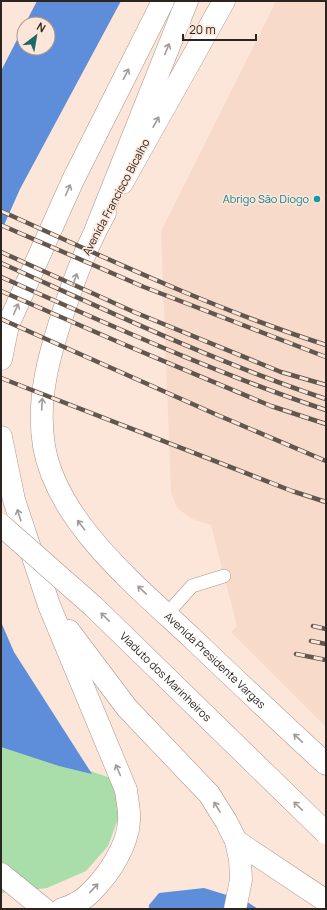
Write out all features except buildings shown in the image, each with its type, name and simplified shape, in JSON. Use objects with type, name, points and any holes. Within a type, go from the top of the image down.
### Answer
[{"type":"main road","points":[[1,359],[3,337],[73,180],[163,1]]},
{"type":"main road","points":[[96,229],[187,1]]},
{"type":"main road","name":"Avenida Francisco Bicalho","points":[[106,556],[70,510],[60,490],[44,448],[42,425],[43,387],[56,334],[77,273],[96,229],[224,1]]},
{"type":"main road","points":[[1,437],[14,500],[49,605],[126,790],[129,821],[126,839],[112,866],[93,891],[71,906],[62,909]]},
{"type":"main road","name":"Viaduto dos Marinheiros","points":[[1,525],[94,607],[326,833]]},
{"type":"main road","name":"Avenida Presidente Vargas","points":[[106,556],[326,764]]},
{"type":"main road","points":[[49,605],[127,708],[209,794],[236,840],[240,859],[241,880],[237,901]]},
{"type":"main road","points":[[236,840],[326,901]]},
{"type":"main road","points":[[1,874],[44,909]]},
{"type":"lane","points":[[167,614],[192,586],[224,576]]},
{"type":"shaded area","points":[[276,1],[326,1],[326,727],[231,632],[237,626],[211,525],[192,519],[177,508],[171,493],[161,231]]},
{"type":"green space","points":[[1,740],[119,781],[123,805],[108,846],[86,871],[47,888],[1,893]]},
{"type":"water","points":[[37,1],[121,1],[20,189],[1,232],[1,71],[16,42],[16,56],[56,56],[56,16],[29,16]]},
{"type":"water","points":[[1,622],[14,652],[92,774],[59,766],[1,747]]},
{"type":"water","points":[[204,888],[246,901],[258,909],[149,909],[149,905],[159,893]]},
{"type":"railway","points":[[1,211],[121,265],[243,316],[326,345]]},
{"type":"railway","points":[[1,225],[144,287],[326,357]]},
{"type":"railway","points":[[1,252],[134,312],[281,372],[326,385]]},
{"type":"railway","points":[[1,263],[243,369],[326,399]]},
{"type":"railway","points":[[1,277],[203,364],[285,396],[326,410]]},
{"type":"railway","points":[[1,291],[271,406],[326,424]]},
{"type":"railway","points":[[1,319],[215,414],[326,461]]},
{"type":"railway","points":[[1,378],[292,491],[326,502]]},
{"type":"railway","points":[[313,626],[326,629]]},
{"type":"railway","points":[[311,641],[326,644]]},
{"type":"railway","points":[[296,654],[326,660]]},
{"type":"place","name":"Abrigo São Diogo","points":[[317,199]]}]
